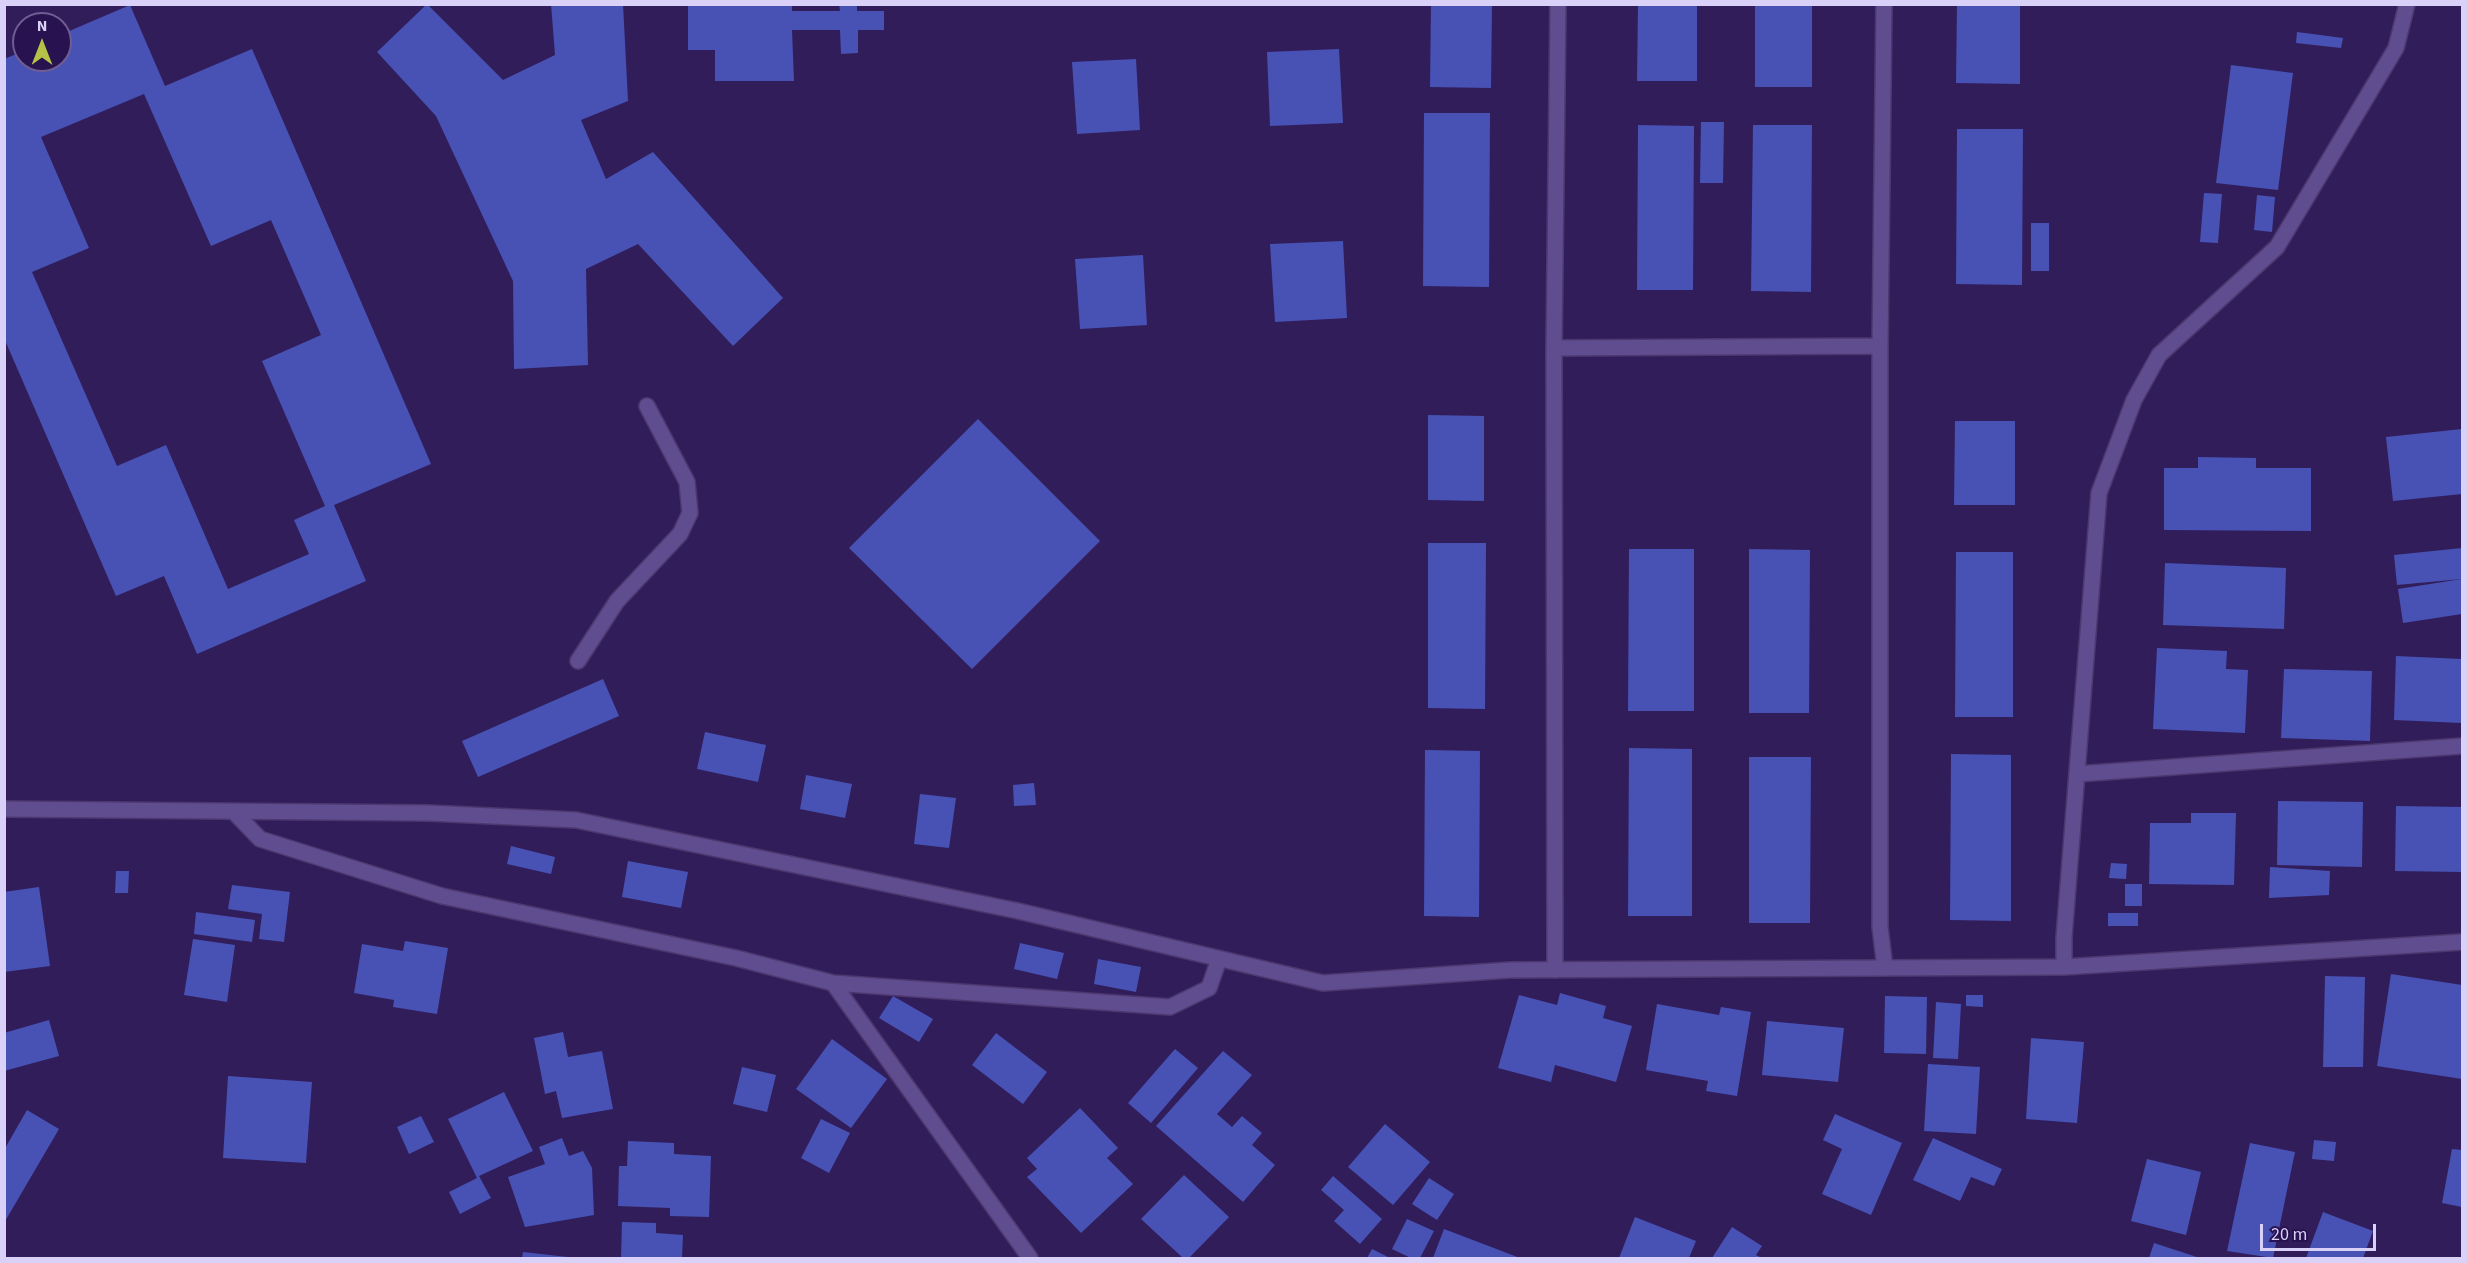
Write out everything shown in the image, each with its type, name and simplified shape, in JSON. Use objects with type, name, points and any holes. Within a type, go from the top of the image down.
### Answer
[{"type":"street","points":[[1555,970],[1554,348],[1558,4]]},
{"type":"street","points":[[1884,4],[1880,346],[1880,927],[1885,968]]},
{"type":"street","points":[[2064,967],[2098,493],[2134,400],[2159,355],[2277,247],[2396,48],[2407,4]]},
{"type":"street","points":[[1554,348],[1880,346]]},
{"type":"street","points":[[578,661],[617,601],[680,534],[690,513],[687,482],[647,406]]},
{"type":"street","points":[[2077,774],[2463,746]]},
{"type":"street","points":[[4,809],[236,813],[428,813],[576,820],[1018,911],[1323,983],[1510,970],[2064,967],[2463,942]]},
{"type":"street","points":[[236,813],[260,839],[442,896],[736,958],[833,983],[1170,1007],[1209,988],[1219,959]]},
{"type":"street","points":[[833,983],[1030,1258]]},
{"type":"building","points":[[427,4],[503,80],[555,55],[551,4],[623,4],[628,101],[581,120],[606,179],[653,152],[783,298],[733,346],[638,244],[586,269],[588,365],[514,369],[513,281],[436,116],[377,52]]},
{"type":"building","points":[[688,4],[792,4],[792,11],[840,11],[839,4],[857,4],[857,11],[884,11],[884,30],[858,30],[858,53],[841,54],[840,30],[792,30],[794,81],[715,81],[715,50],[688,50]]},
{"type":"building","points":[[1431,4],[1492,4],[1491,88],[1430,87]]},
{"type":"building","points":[[1638,4],[1697,4],[1697,81],[1637,81]]},
{"type":"building","points":[[1755,4],[1812,4],[1812,87],[1755,87]]},
{"type":"building","points":[[1957,4],[2020,4],[2020,84],[1956,83]]},
{"type":"building","points":[[130,5],[165,86],[252,49],[431,464],[334,505],[366,581],[197,654],[164,576],[116,596],[4,338],[4,59],[12,56],[12,72],[72,72],[72,30]],"holes":[[[144,94],[211,246],[271,220],[321,335],[262,361],[325,506],[294,520],[309,554],[228,589],[166,445],[117,466],[32,272],[89,248],[41,137]]]},
{"type":"building","points":[[2297,32],[2343,38],[2341,48],[2296,43]]},
{"type":"building","points":[[1339,49],[1343,123],[1270,126],[1267,52]]},
{"type":"building","points":[[1136,59],[1140,130],[1077,134],[1072,62]]},
{"type":"building","points":[[2231,65],[2293,73],[2278,190],[2216,183]]},
{"type":"building","points":[[1424,113],[1490,113],[1489,287],[1423,286]]},
{"type":"building","points":[[1701,122],[1724,122],[1723,183],[1700,183]]},
{"type":"building","points":[[1638,125],[1694,126],[1693,290],[1637,290]]},
{"type":"building","points":[[1753,125],[1812,125],[1811,292],[1751,291]]},
{"type":"building","points":[[1957,129],[2023,129],[2022,285],[1956,284]]},
{"type":"building","points":[[2204,193],[2222,194],[2218,243],[2200,242]]},
{"type":"building","points":[[2257,195],[2275,197],[2272,232],[2254,230]]},
{"type":"building","points":[[2031,223],[2049,223],[2049,271],[2031,271]]},
{"type":"building","points":[[1343,241],[1347,318],[1275,322],[1270,244]]},
{"type":"building","points":[[1143,255],[1147,325],[1080,329],[1075,259]]},
{"type":"building","points":[[1428,415],[1484,416],[1484,501],[1428,500]]},
{"type":"building","points":[[978,419],[1100,541],[972,669],[849,548]]},
{"type":"building","points":[[1955,421],[2015,421],[2015,505],[1954,505]]},
{"type":"building","points":[[2462,429],[2462,494],[2393,501],[2386,437]]},
{"type":"building","points":[[2198,457],[2256,458],[2256,468],[2311,468],[2311,531],[2164,530],[2164,468],[2198,468]]},
{"type":"building","points":[[1428,543],[1486,543],[1485,709],[1428,708]]},
{"type":"building","points":[[2462,548],[2462,579],[2397,585],[2394,555]]},
{"type":"building","points":[[1629,549],[1694,549],[1694,711],[1628,711]]},
{"type":"building","points":[[1749,549],[1810,550],[1809,713],[1749,713]]},
{"type":"building","points":[[1956,552],[2013,552],[2013,717],[1955,717]]},
{"type":"building","points":[[2165,563],[2286,568],[2284,629],[2163,625]]},
{"type":"building","points":[[2462,579],[2462,614],[2403,623],[2398,589]]},
{"type":"building","points":[[2157,648],[2227,651],[2226,669],[2248,670],[2245,733],[2153,729]]},
{"type":"building","points":[[2396,656],[2462,659],[2462,723],[2394,720]]},
{"type":"building","points":[[2284,669],[2372,671],[2370,741],[2281,738]]},
{"type":"building","points":[[603,679],[619,716],[478,777],[462,741]]},
{"type":"building","points":[[705,732],[766,745],[758,782],[697,769]]},
{"type":"building","points":[[1629,748],[1692,749],[1692,916],[1628,916]]},
{"type":"building","points":[[1425,750],[1480,751],[1479,917],[1424,916]]},
{"type":"building","points":[[1951,754],[2011,755],[2011,921],[1950,920]]},
{"type":"building","points":[[1749,757],[1811,757],[1810,923],[1749,923]]},
{"type":"building","points":[[806,775],[852,784],[845,818],[800,809]]},
{"type":"building","points":[[1034,783],[1036,805],[1014,806],[1013,785]]},
{"type":"building","points":[[920,794],[956,798],[949,848],[914,844]]},
{"type":"building","points":[[2278,801],[2363,802],[2362,867],[2277,865]]},
{"type":"building","points":[[2396,806],[2462,807],[2462,872],[2395,871]]},
{"type":"building","points":[[2191,813],[2236,813],[2234,885],[2149,884],[2150,823],[2191,823]]},
{"type":"building","points":[[511,846],[555,857],[551,874],[507,864]]},
{"type":"building","points":[[628,861],[688,872],[681,908],[622,897]]},
{"type":"building","points":[[2111,863],[2127,864],[2126,879],[2109,878]]},
{"type":"building","points":[[2270,867],[2330,871],[2329,895],[2269,898]]},
{"type":"building","points":[[116,871],[129,871],[128,893],[115,893]]},
{"type":"building","points":[[2125,884],[2142,884],[2142,906],[2125,906]]},
{"type":"building","points":[[232,885],[290,892],[284,942],[259,939],[262,914],[228,909]]},
{"type":"building","points":[[39,887],[50,966],[4,972],[4,892]]},
{"type":"building","points":[[196,912],[255,920],[252,942],[194,934]]},
{"type":"building","points":[[2108,913],[2138,913],[2138,926],[2108,926]]},
{"type":"building","points":[[193,939],[235,945],[227,1002],[184,995]]},
{"type":"building","points":[[405,941],[448,948],[437,1014],[393,1007],[394,1000],[354,993],[362,944],[403,951]]},
{"type":"building","points":[[1020,943],[1064,953],[1057,979],[1014,969]]},
{"type":"building","points":[[1098,959],[1141,967],[1136,992],[1094,984]]},
{"type":"building","points":[[2391,974],[2462,985],[2462,1079],[2377,1066]]},
{"type":"building","points":[[2325,976],[2365,977],[2363,1067],[2323,1067]]},
{"type":"building","points":[[1560,993],[1606,1006],[1603,1018],[1632,1026],[1616,1082],[1555,1065],[1551,1082],[1498,1068],[1519,995],[1557,1005]]},
{"type":"building","points":[[1966,995],[1983,995],[1983,1007],[1966,1006]]},
{"type":"building","points":[[893,996],[933,1019],[919,1042],[879,1018]]},
{"type":"building","points":[[1885,996],[1927,997],[1926,1054],[1884,1053]]},
{"type":"building","points":[[1936,1002],[1961,1004],[1958,1059],[1933,1058]]},
{"type":"building","points":[[1657,1004],[1719,1015],[1721,1007],[1751,1012],[1737,1096],[1706,1091],[1708,1081],[1646,1070]]},
{"type":"building","points":[[49,1020],[59,1056],[4,1071],[4,1033]]},
{"type":"building","points":[[1767,1021],[1844,1028],[1838,1082],[1762,1075]]},
{"type":"building","points":[[563,1032],[568,1057],[602,1051],[613,1109],[562,1118],[556,1091],[545,1094],[534,1038]]},
{"type":"building","points":[[996,1033],[1047,1072],[1023,1104],[972,1065]]},
{"type":"building","points":[[2031,1038],[2084,1042],[2077,1123],[2026,1119]]},
{"type":"building","points":[[832,1039],[887,1079],[851,1128],[796,1089]]},
{"type":"building","points":[[1175,1049],[1198,1068],[1151,1123],[1128,1103]]},
{"type":"building","points":[[1223,1051],[1252,1075],[1217,1114],[1232,1127],[1242,1116],[1262,1133],[1252,1145],[1275,1165],[1243,1202],[1156,1126]]},
{"type":"building","points":[[1928,1064],[1980,1067],[1976,1134],[1924,1131]]},
{"type":"building","points":[[742,1067],[776,1075],[767,1112],[733,1104]]},
{"type":"building","points":[[228,1076],[312,1082],[306,1163],[223,1158]]},
{"type":"building","points":[[504,1092],[533,1151],[479,1176],[491,1198],[460,1214],[449,1192],[477,1178],[448,1119]]},
{"type":"building","points":[[1080,1108],[1118,1148],[1107,1158],[1133,1184],[1081,1233],[1027,1177],[1037,1169],[1027,1158]]},
{"type":"building","points":[[27,1110],[59,1129],[4,1223],[4,1150]]},
{"type":"building","points":[[1835,1114],[1902,1143],[1871,1215],[1822,1194],[1842,1149],[1823,1140]]},
{"type":"building","points":[[421,1116],[434,1142],[409,1154],[397,1127]]},
{"type":"building","points":[[821,1119],[850,1133],[829,1173],[801,1158]]},
{"type":"building","points":[[1385,1124],[1430,1162],[1393,1205],[1348,1167]]},
{"type":"building","points":[[562,1138],[569,1156],[583,1151],[592,1168],[594,1215],[525,1227],[508,1177],[545,1164],[539,1147]]},
{"type":"building","points":[[1933,1138],[2002,1169],[1994,1186],[1971,1177],[1960,1201],[1913,1180]]},
{"type":"building","points":[[2314,1140],[2336,1142],[2334,1161],[2312,1159]]},
{"type":"building","points":[[628,1141],[674,1143],[674,1154],[711,1156],[709,1217],[670,1216],[670,1208],[618,1206],[619,1166],[627,1166]]},
{"type":"building","points":[[2250,1143],[2295,1152],[2273,1258],[2227,1251]]},
{"type":"building","points":[[2452,1149],[2462,1150],[2462,1207],[2442,1203]]},
{"type":"building","points":[[2147,1159],[2201,1172],[2186,1235],[2131,1221]]},
{"type":"building","points":[[1184,1175],[1229,1217],[1189,1258],[1183,1258],[1141,1219]]},
{"type":"building","points":[[1333,1176],[1382,1219],[1360,1244],[1334,1221],[1344,1210],[1321,1190]]},
{"type":"building","points":[[1429,1178],[1454,1194],[1437,1220],[1412,1204]]},
{"type":"building","points":[[2323,1212],[2373,1231],[2363,1258],[2306,1258]]},
{"type":"building","points":[[1635,1217],[1696,1241],[1689,1258],[1619,1258]]},
{"type":"building","points":[[1407,1219],[1434,1231],[1420,1258],[1411,1258],[1392,1249]]},
{"type":"building","points":[[622,1222],[656,1223],[656,1233],[683,1235],[682,1258],[621,1258]]},
{"type":"building","points":[[1732,1227],[1762,1246],[1756,1255],[1762,1258],[1712,1258]]},
{"type":"building","points":[[1444,1229],[1520,1258],[1433,1258]]},
{"type":"building","points":[[2154,1243],[2200,1258],[2149,1258]]},
{"type":"building","points":[[1372,1249],[1390,1258],[1367,1258]]},
{"type":"building","points":[[523,1252],[568,1257],[568,1258],[522,1258]]}]
